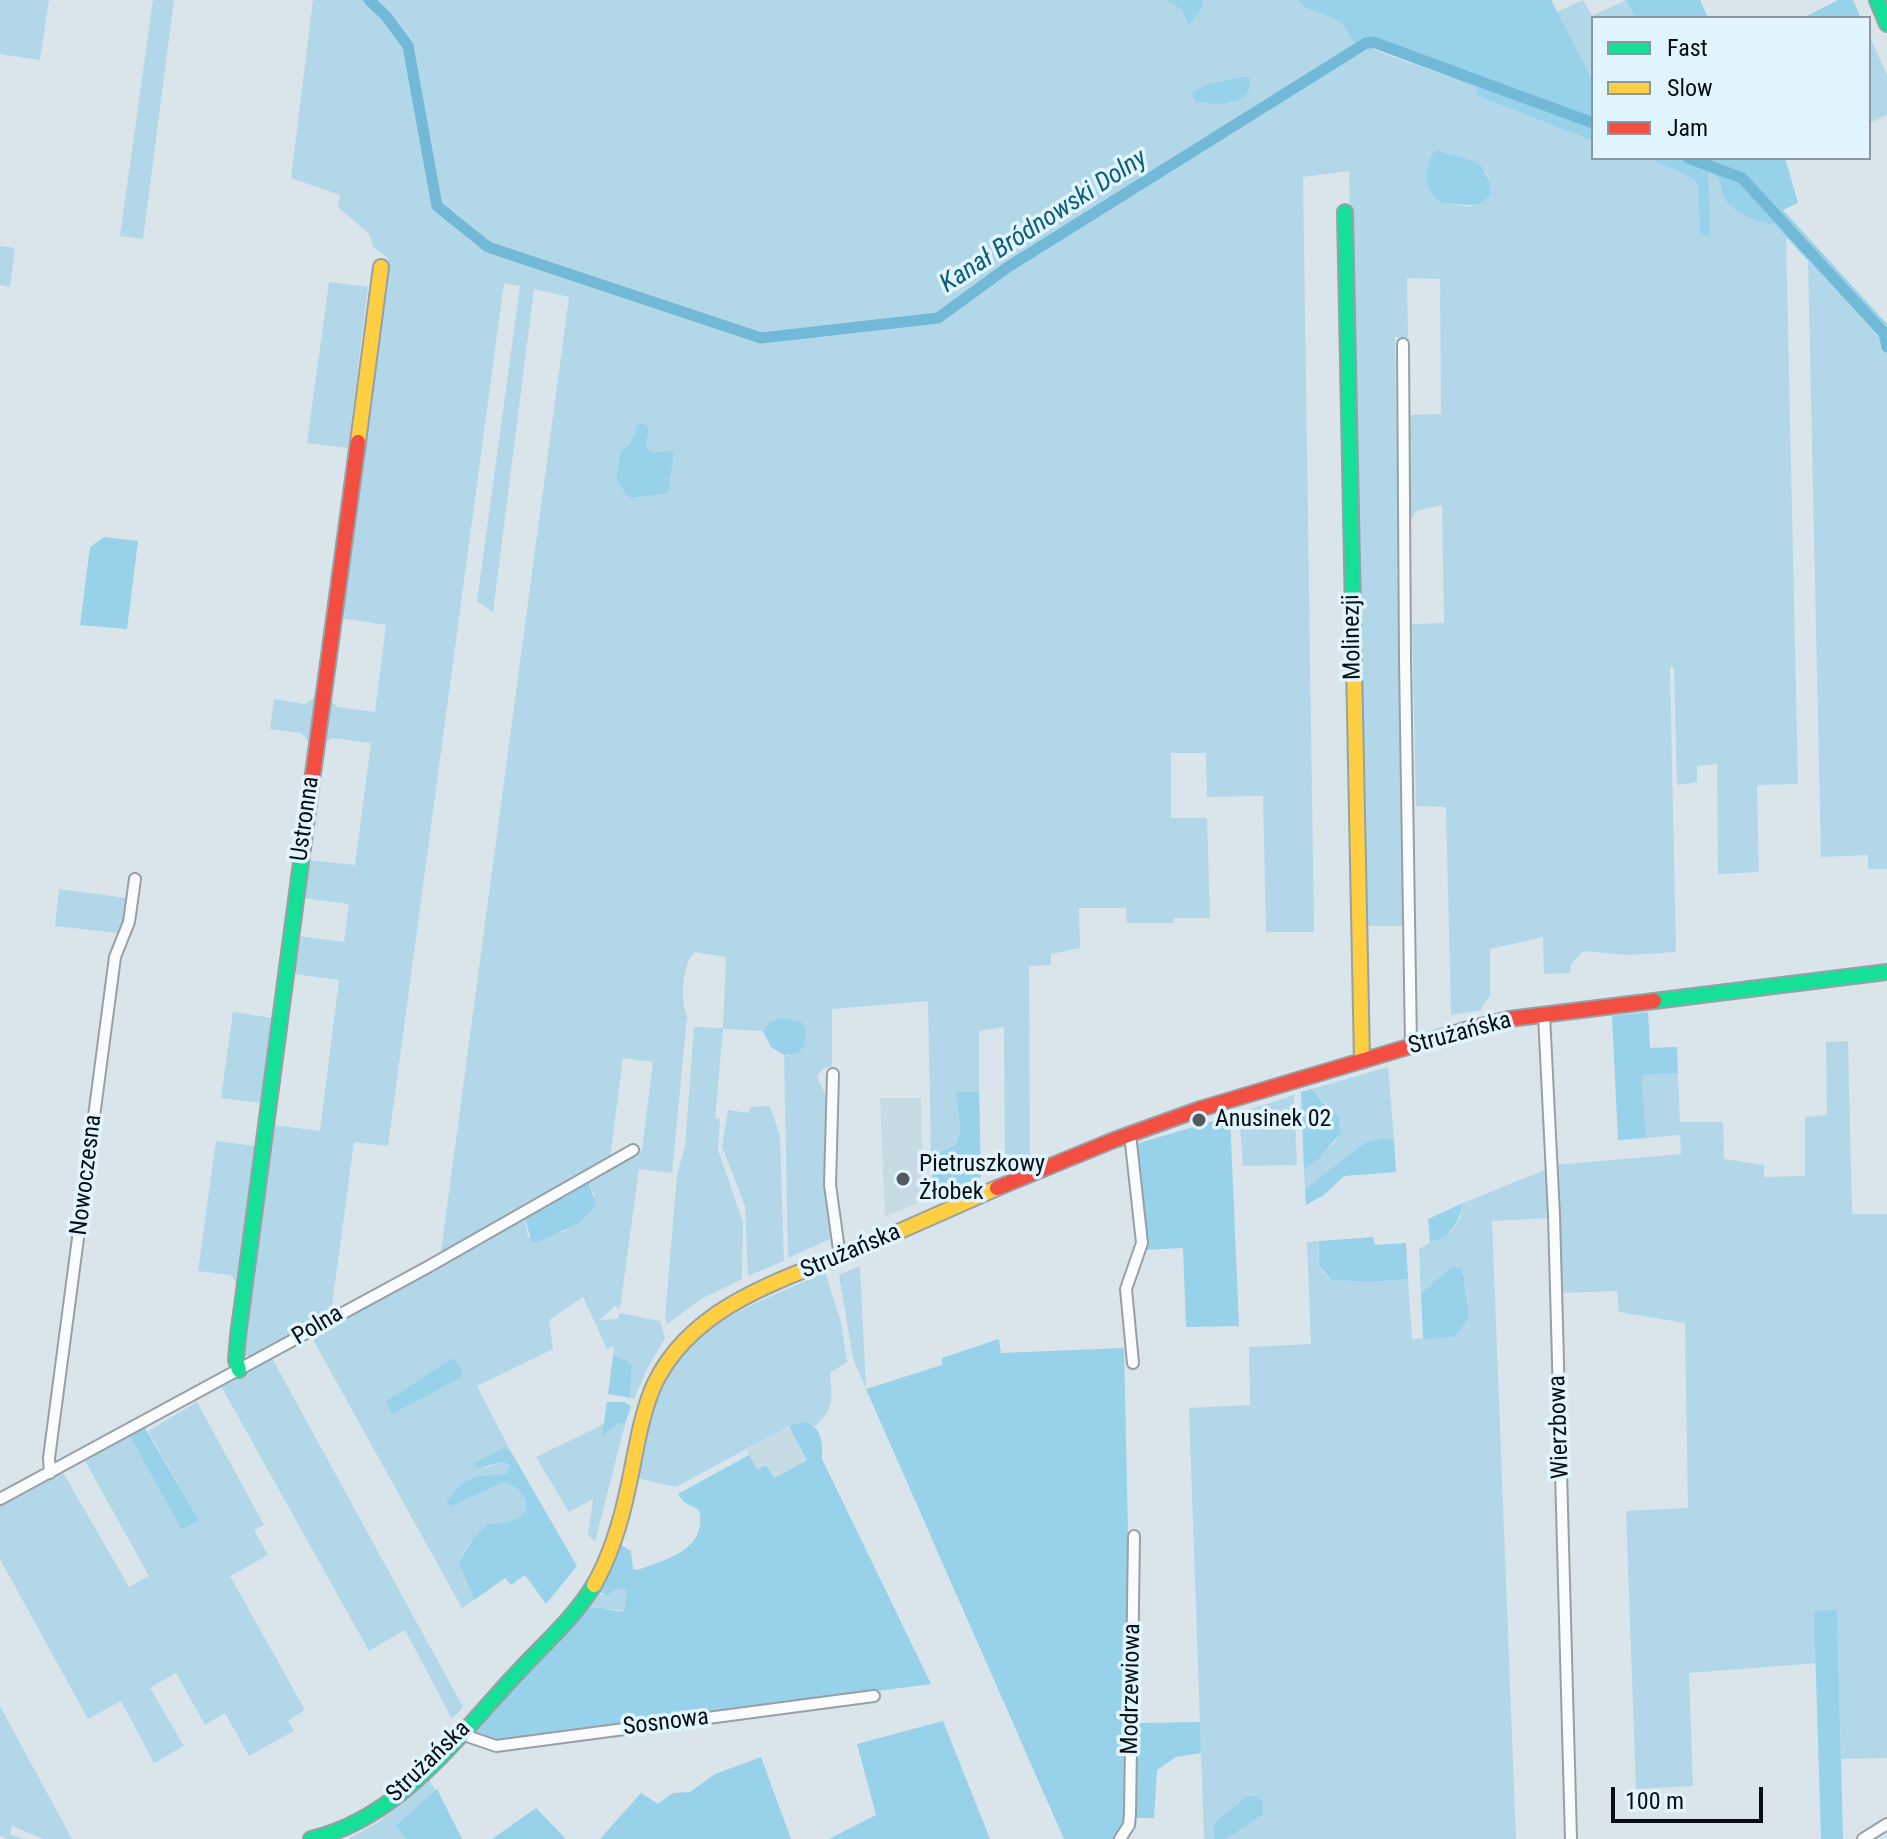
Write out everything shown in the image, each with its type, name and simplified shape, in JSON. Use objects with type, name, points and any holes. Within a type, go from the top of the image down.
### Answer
[{"type":"street","points":[[1877,0],[1887,24]]},
{"type":"street","name":"Molinezji","points":[[1345,212],[1362,1061]]},
{"type":"street","name":"Ustronna","points":[[239,1370],[236,1351],[381,267]]},
{"type":"street","points":[[1403,344],[1411,1046]]},
{"type":"street","name":"Nowoczesna","points":[[50,1473],[49,1458],[115,957],[129,922],[135,879]]},
{"type":"street","name":"Strużańska","points":[[311,1839],[348,1827],[402,1791],[461,1734],[582,1603],[603,1568],[617,1535],[651,1392],[667,1362],[686,1337],[728,1308],[1130,1134],[1411,1046],[1509,1019],[1887,972]]},
{"type":"street","name":"Wierzbowa","points":[[1544,1015],[1554,1215],[1571,1839]]},
{"type":"street","points":[[833,1074],[830,1185],[840,1257]]},
{"type":"street","points":[[1130,1134],[1142,1243],[1126,1289],[1133,1363]]},
{"type":"street","name":"Polna","points":[[0,1499],[548,1200],[633,1150]]},
{"type":"street","name":"Modrzewiowa","points":[[1120,1839],[1129,1825],[1130,1814],[1134,1536]]},
{"type":"street","name":"Sosnowa","points":[[461,1734],[496,1746],[874,1696]]},
{"type":"street","points":[[1863,1839],[1887,1824]]},
{"type":"shaded area","points":[[0,0],[49,0],[40,60],[0,54]]},
{"type":"shaded area","points":[[153,0],[174,0],[143,239],[120,236]]},
{"type":"shaded area","points":[[313,0],[1166,0],[1182,10],[1185,16],[1202,8],[1204,0],[1298,0],[1304,7],[1341,22],[1353,42],[1479,88],[1475,95],[1591,140],[1591,160],[1652,160],[1692,178],[1698,184],[1700,233],[1708,188],[1707,172],[1718,176],[1732,208],[1774,224],[1786,236],[1798,784],[1757,785],[1759,872],[1718,874],[1717,764],[1697,766],[1697,782],[1677,785],[1674,668],[1670,667],[1676,952],[1628,955],[1583,951],[1571,964],[1570,973],[1544,974],[1543,937],[1490,949],[1490,996],[1482,1010],[1451,1015],[1446,807],[1416,806],[1412,624],[1444,623],[1442,505],[1416,511],[1411,520],[1409,415],[1441,414],[1440,279],[1407,278],[1408,337],[1395,337],[1405,926],[1363,926],[1349,171],[1303,177],[1314,932],[1266,932],[1263,796],[1207,797],[1206,753],[1171,753],[1171,818],[1207,818],[1210,918],[1174,918],[1173,923],[1127,923],[1126,908],[1079,908],[1080,948],[1051,954],[1051,965],[1029,966],[1030,1157],[1005,1167],[1004,1027],[979,1031],[979,1092],[956,1092],[961,1120],[959,1140],[951,1149],[931,1157],[928,1001],[832,1009],[832,1066],[824,1068],[817,1076],[828,1101],[828,1184],[832,1238],[788,1258],[784,1055],[790,1056],[800,1021],[779,1020],[763,1031],[723,1029],[715,1118],[720,1119],[718,1150],[743,1222],[742,1279],[701,1299],[667,1324],[677,1175],[685,1146],[694,1027],[723,1028],[726,957],[694,952],[683,983],[687,1017],[672,1173],[639,1169],[620,1309],[615,1306],[600,1320],[618,1319],[619,1313],[660,1321],[665,1338],[634,1399],[630,1398],[632,1365],[613,1356],[614,1346],[607,1349],[583,1297],[549,1320],[553,1349],[477,1386],[510,1450],[504,1448],[485,1468],[503,1462],[510,1465],[510,1469],[506,1474],[487,1477],[456,1504],[504,1482],[520,1491],[526,1505],[518,1517],[477,1536],[466,1548],[459,1562],[474,1600],[462,1608],[311,1336],[524,1216],[528,1237],[566,1231],[595,1196],[588,1181],[642,1150],[653,1062],[623,1058],[610,1158],[440,1259],[569,297],[534,289],[493,612],[477,601],[520,286],[504,283],[388,1146],[354,1142],[331,1313],[249,1357],[243,1354],[273,1125],[320,1131],[339,980],[293,974],[298,936],[344,942],[349,904],[303,898],[308,860],[355,865],[371,743],[332,738],[323,744],[329,699],[337,707],[375,712],[386,625],[340,618],[388,258],[374,248],[369,234],[338,207],[340,195],[291,178]],"holes":[[[1241,77],[1232,103],[1196,102],[1207,84]],[[1446,152],[1483,169],[1490,183],[1491,194],[1471,207],[1445,203]],[[644,423],[649,429],[646,447],[652,452],[666,451],[668,493],[637,498],[628,494],[616,477],[621,451],[630,444]]]},
{"type":"shaded area","points":[[1166,0],[1204,0],[1202,8],[1189,25],[1182,10]]},
{"type":"shaded area","points":[[1298,0],[1551,0],[1591,77],[1591,140],[1475,95],[1478,88],[1374,48],[1369,51],[1353,42],[1341,22],[1304,7]]},
{"type":"shaded area","points":[[1583,0],[1592,16],[1591,77],[1557,12]]},
{"type":"shaded area","points":[[1626,0],[1634,16],[1592,16]]},
{"type":"shaded area","points":[[1626,0],[1700,0],[1707,16],[1634,16]]},
{"type":"shaded area","points":[[1838,0],[1853,0],[1860,16],[1807,16]]},
{"type":"shaded area","points":[[1871,39],[1887,75],[1887,115],[1871,122]]},
{"type":"shaded area","points":[[1249,77],[1250,87],[1240,100],[1196,102],[1192,93],[1207,84]]},
{"type":"shaded area","points":[[1436,150],[1474,161],[1482,167],[1490,182],[1491,194],[1476,205],[1439,201],[1430,190],[1427,176],[1429,162]]},
{"type":"shaded area","points":[[1652,160],[1786,160],[1798,203],[1783,210],[1887,324],[1887,329],[1877,335],[1774,224],[1748,217],[1730,206],[1718,177],[1708,172],[1710,235],[1707,237],[1700,233],[1698,184],[1692,178]]},
{"type":"shaded area","points":[[0,246],[15,248],[10,287],[0,285]]},
{"type":"shaded area","points":[[1808,261],[1877,335],[1887,329],[1887,869],[1868,869],[1868,855],[1821,857]]},
{"type":"shaded area","points":[[329,282],[368,287],[348,448],[307,443]]},
{"type":"shaded area","points":[[644,423],[649,428],[646,447],[652,452],[674,451],[668,493],[632,498],[626,495],[616,477],[621,451],[630,444],[638,425]]},
{"type":"shaded area","points":[[104,537],[138,541],[127,629],[80,625],[90,547]]},
{"type":"shaded area","points":[[315,697],[309,742],[301,733],[270,729],[274,699],[305,704]]},
{"type":"shaded area","points":[[59,889],[126,898],[123,924],[118,933],[55,926]]},
{"type":"shaded area","points":[[233,1012],[272,1018],[261,1103],[221,1098]]},
{"type":"shaded area","points":[[1648,1012],[1650,1048],[1677,1047],[1678,1073],[1642,1075],[1646,1138],[1618,1140],[1612,1016]]},
{"type":"shaded area","points":[[781,1018],[800,1021],[806,1029],[804,1045],[798,1054],[784,1055],[771,1047],[763,1031],[769,1023]]},
{"type":"shaded area","points":[[1848,1041],[1852,1214],[1887,1214],[1887,1758],[1841,1759],[1837,1611],[1815,1611],[1817,1663],[1689,1673],[1693,1786],[1636,1789],[1626,1511],[1688,1508],[1685,1323],[1619,1312],[1617,1291],[1559,1293],[1555,1165],[1681,1154],[1680,1135],[1646,1138],[1642,1075],[1678,1073],[1680,1122],[1723,1122],[1724,1159],[1764,1165],[1764,1177],[1805,1176],[1805,1117],[1827,1115],[1826,1042]]},
{"type":"shaded area","points":[[1388,1067],[1394,1140],[1383,1138],[1366,1142],[1305,1189],[1304,1170],[1336,1140],[1332,1112],[1312,1089]]},
{"type":"shaded area","points":[[1312,1089],[1338,1116],[1341,1132],[1319,1159],[1304,1170],[1301,1092]]},
{"type":"shaded area","points":[[956,1092],[979,1092],[981,1177],[933,1197],[931,1157],[956,1145],[961,1130]]},
{"type":"shaded area","points":[[1294,1095],[1297,1165],[1243,1166],[1239,1113]]},
{"type":"shaded area","name":"Pietruszkowy Żłobek","points":[[880,1098],[921,1098],[923,1201],[885,1217]]},
{"type":"shaded area","points":[[770,1106],[780,1136],[784,1261],[748,1276],[745,1206],[722,1147],[728,1110],[749,1113],[750,1107]]},
{"type":"shaded area","points":[[1230,1116],[1239,1326],[1186,1327],[1183,1248],[1143,1250],[1136,1144]]},
{"type":"shaded area","points":[[1383,1138],[1394,1140],[1396,1172],[1344,1176],[1324,1195],[1306,1205],[1305,1189],[1366,1142]]},
{"type":"shaded area","points":[[216,1141],[255,1146],[237,1283],[230,1275],[198,1271]]},
{"type":"shaded area","points":[[1547,1169],[1549,1218],[1492,1221],[1516,1839],[1227,1839],[1263,1814],[1239,1802],[1213,1829],[1215,1839],[1204,1839],[1189,1408],[1250,1405],[1249,1347],[1311,1344],[1307,1242],[1319,1241],[1321,1267],[1331,1280],[1373,1282],[1408,1279],[1412,1339],[1454,1337],[1466,1319],[1469,1306],[1464,1273],[1446,1271],[1421,1295],[1419,1249],[1452,1230],[1460,1218],[1463,1203]]},
{"type":"shaded area","points":[[588,1181],[596,1204],[586,1217],[574,1226],[532,1242],[524,1216]]},
{"type":"shaded area","points":[[1463,1203],[1452,1228],[1443,1237],[1430,1242],[1428,1219]]},
{"type":"shaded area","points":[[1373,1237],[1375,1245],[1406,1243],[1408,1279],[1373,1282],[1331,1280],[1319,1265],[1319,1241]]},
{"type":"shaded area","points":[[860,1266],[866,1389],[853,1358],[839,1275]]},
{"type":"shaded area","points":[[1461,1268],[1464,1276],[1469,1310],[1467,1319],[1454,1337],[1423,1339],[1421,1295],[1446,1271]]},
{"type":"shaded area","points":[[825,1272],[841,1322],[847,1362],[830,1373],[831,1402],[821,1420],[815,1426],[801,1422],[789,1426],[676,1487],[637,1478],[659,1395],[685,1352],[699,1338],[733,1315]]},
{"type":"shaded area","points":[[999,1339],[1001,1353],[1124,1348],[1128,1531],[1124,1829],[1115,1839],[1064,1839],[866,1389],[942,1365],[942,1358]]},
{"type":"shaded area","points":[[613,1356],[632,1365],[630,1398],[608,1394]]},
{"type":"shaded area","points":[[272,1358],[463,1707],[452,1719],[405,1630],[369,1651],[221,1386]]},
{"type":"shaded area","points":[[454,1358],[463,1373],[460,1378],[392,1414],[386,1401]]},
{"type":"shaded area","points":[[197,1402],[264,1525],[254,1530],[268,1555],[230,1576],[305,1710],[288,1721],[294,1731],[249,1756],[225,1713],[205,1725],[176,1673],[150,1688],[184,1746],[154,1763],[121,1701],[88,1719],[0,1559],[0,1504],[61,1469],[129,1587],[149,1576],[85,1461],[130,1436],[183,1530],[199,1520],[148,1431]]},
{"type":"shaded area","points":[[607,1402],[624,1402],[631,1406],[625,1424],[618,1423],[602,1436]]},
{"type":"shaded area","points":[[801,1422],[813,1426],[819,1434],[822,1459],[931,1684],[494,1741],[472,1732],[587,1609],[598,1607],[624,1611],[627,1592],[624,1588],[608,1595],[598,1592],[621,1545],[631,1551],[633,1569],[638,1570],[682,1551],[697,1535],[700,1524],[699,1510],[684,1502],[678,1494],[749,1455],[757,1470],[766,1465],[774,1478],[807,1460],[789,1426]]},
{"type":"shaded area","points":[[618,1423],[625,1424],[595,1542],[588,1534],[593,1499],[569,1512],[536,1457],[604,1424],[602,1434]]},
{"type":"shaded area","points":[[789,1426],[807,1459],[774,1478],[757,1471],[746,1450]]},
{"type":"shaded area","points":[[145,1428],[199,1520],[182,1530],[130,1436]]},
{"type":"shaded area","points":[[504,1448],[510,1450],[577,1566],[546,1604],[525,1575],[511,1585],[505,1578],[474,1600],[459,1562],[472,1540],[488,1524],[513,1520],[520,1516],[526,1506],[523,1495],[504,1482],[452,1506],[446,1502],[462,1484],[478,1476],[506,1474],[510,1465],[503,1462],[477,1468],[474,1463]]},
{"type":"shaded area","points":[[624,1588],[627,1592],[624,1611],[596,1607],[587,1609],[598,1592],[602,1595]]},
{"type":"shaded area","points":[[1837,1610],[1843,1839],[1821,1839],[1814,1611]]},
{"type":"shaded area","points":[[0,1706],[72,1839],[44,1839],[12,1826],[10,1834],[24,1839],[0,1836]]},
{"type":"shaded area","points":[[943,1721],[990,1839],[829,1839],[876,1815],[857,1744]]},
{"type":"shaded area","points":[[1200,1722],[1201,1753],[1176,1757],[1157,1770],[1154,1818],[1134,1818],[1136,1723]]},
{"type":"shaded area","points":[[761,1757],[791,1839],[600,1839],[641,1793],[658,1804],[673,1793],[690,1792],[715,1774]]},
{"type":"shaded area","points":[[429,1779],[462,1839],[348,1839],[380,1821]]},
{"type":"shaded area","points":[[437,1789],[462,1839],[407,1839],[396,1826]]},
{"type":"shaded area","points":[[1247,1796],[1257,1797],[1263,1802],[1263,1814],[1227,1839],[1215,1839],[1213,1829],[1216,1822]]},
{"type":"shaded area","points":[[536,1808],[566,1839],[492,1839]]},
{"type":"waterway","name":"Kanał Bródnowski Dolny","points":[[369,0],[386,16],[408,46],[437,206],[488,247],[761,338],[938,318],[1008,267],[1366,43],[1373,42],[1591,122]]},
{"type":"waterway","name":"Kanał Bródnowski Dolny","points":[[1693,160],[1742,178],[1884,333],[1887,347]]},
{"type":"traffic: fast","points":[[1877,0],[1887,24]]},
{"type":"traffic: fast","points":[[1345,212],[1354,664]]},
{"type":"traffic: fast","points":[[239,1370],[236,1360],[238,1336],[306,825]]},
{"type":"traffic: fast","points":[[1654,1001],[1887,972]]},
{"type":"traffic: fast","points":[[311,1839],[343,1828],[372,1813],[425,1772],[568,1620],[594,1585]]},
{"type":"traffic: slow","points":[[358,442],[381,267]]},
{"type":"traffic: slow","points":[[1354,664],[1362,1061]]},
{"type":"traffic: slow","points":[[594,1585],[619,1526],[642,1421],[655,1383],[672,1355],[693,1332],[718,1313],[775,1283],[997,1188]]},
{"type":"traffic: jam","points":[[306,825],[358,442]]},
{"type":"traffic: jam","points":[[997,1188],[1200,1109],[1465,1030],[1509,1019],[1654,1001]]},
{"type":"place","name":"Anusinek 02","points":[[1199,1120]]},
{"type":"place","name":"Pietruszkowy Żłobek","points":[[903,1179]]}]
